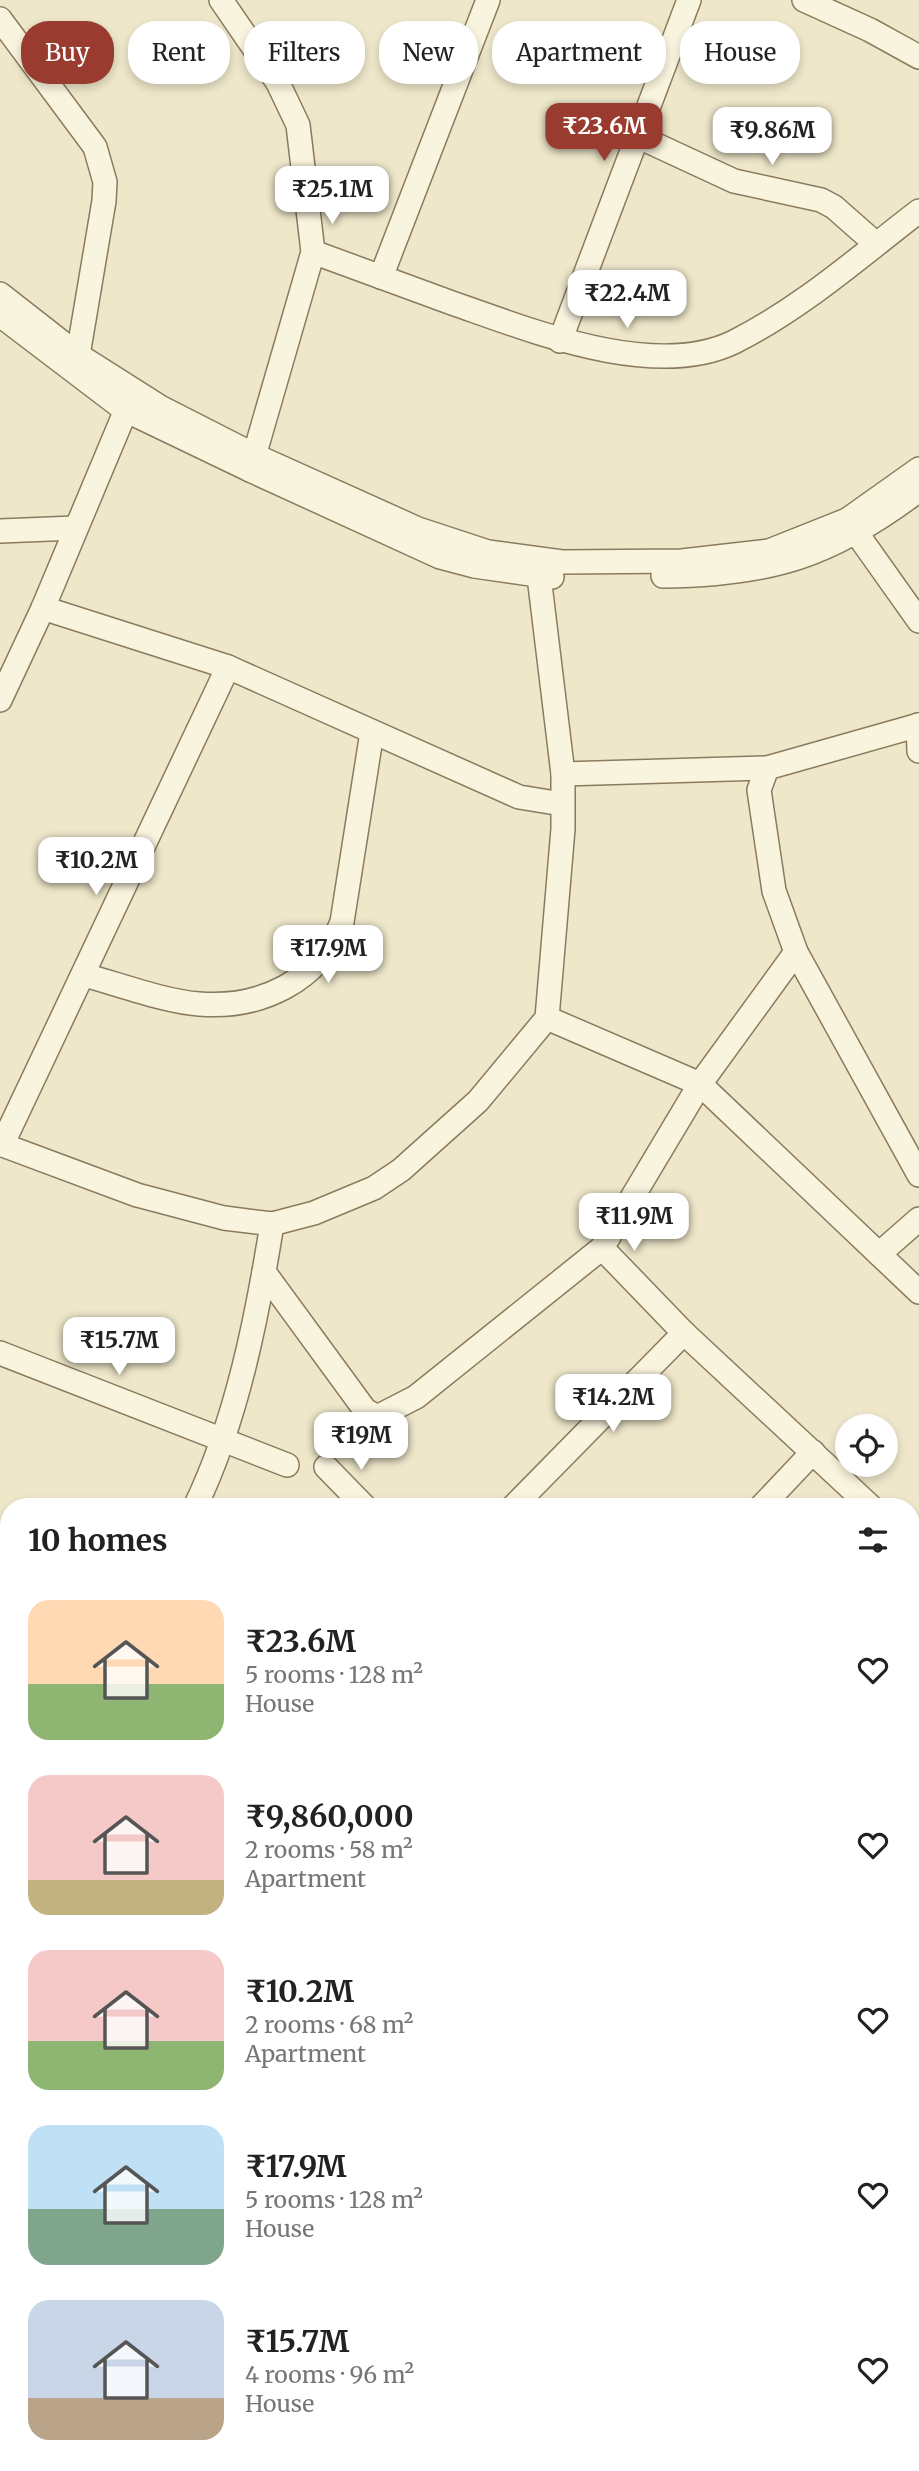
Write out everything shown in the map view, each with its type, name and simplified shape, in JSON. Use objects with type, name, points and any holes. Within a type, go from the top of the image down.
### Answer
[{"type":"street","points":[[221,0],[278,83],[298,125],[313,252],[253,463]]},
{"type":"street","points":[[381,277],[488,0]]},
{"type":"street","points":[[560,341],[688,0]]},
{"type":"street","points":[[804,0],[870,30],[919,57]]},
{"type":"street","points":[[0,19],[94,147],[101,161],[104,201],[74,362]]},
{"type":"street","points":[[637,136],[734,181],[821,200],[834,207],[876,244]]},
{"type":"street","points":[[313,252],[560,341],[666,356],[694,354],[732,343],[813,295],[919,211]]},
{"type":"street","points":[[0,294],[74,362]]},
{"type":"street","points":[[0,315],[129,401],[415,547],[474,566],[732,573],[791,562],[919,490]]},
{"type":"street","points":[[0,700],[43,608],[129,401]]},
{"type":"street","points":[[851,526],[919,469]]},
{"type":"street","points":[[851,526],[919,621]]},
{"type":"street","points":[[0,531],[75,528]]},
{"type":"street","points":[[228,667],[84,975],[1,1144],[98,1183],[147,1198],[223,1218],[272,1224],[342,1204],[401,1170],[478,1101],[547,1018],[564,829],[563,774],[537,569]]},
{"type":"street","points":[[43,608],[228,667],[519,797],[562,804]]},
{"type":"street","points":[[563,774],[767,768],[919,725],[919,751]]},
{"type":"street","points":[[84,975],[197,1004],[229,1004],[260,997],[289,986],[314,968],[332,946],[342,922],[372,732]]},
{"type":"street","points":[[767,768],[759,790],[774,891],[796,952],[919,1175]]},
{"type":"street","points":[[264,1272],[365,1410],[377,1417],[416,1397],[602,1248],[700,1084],[796,952]]},
{"type":"street","points":[[547,1018],[700,1084],[919,1292]]},
{"type":"street","points":[[879,1255],[919,1219]]},
{"type":"street","points":[[199,1498],[222,1440],[264,1272],[272,1224]]},
{"type":"street","points":[[602,1248],[684,1333],[862,1498]]},
{"type":"street","points":[[522,1498],[684,1333]]},
{"type":"street","points":[[0,1353],[287,1465]]},
{"type":"street","points":[[770,1498],[813,1452]]},
{"type":"street","points":[[326,1467],[356,1498]]}]
